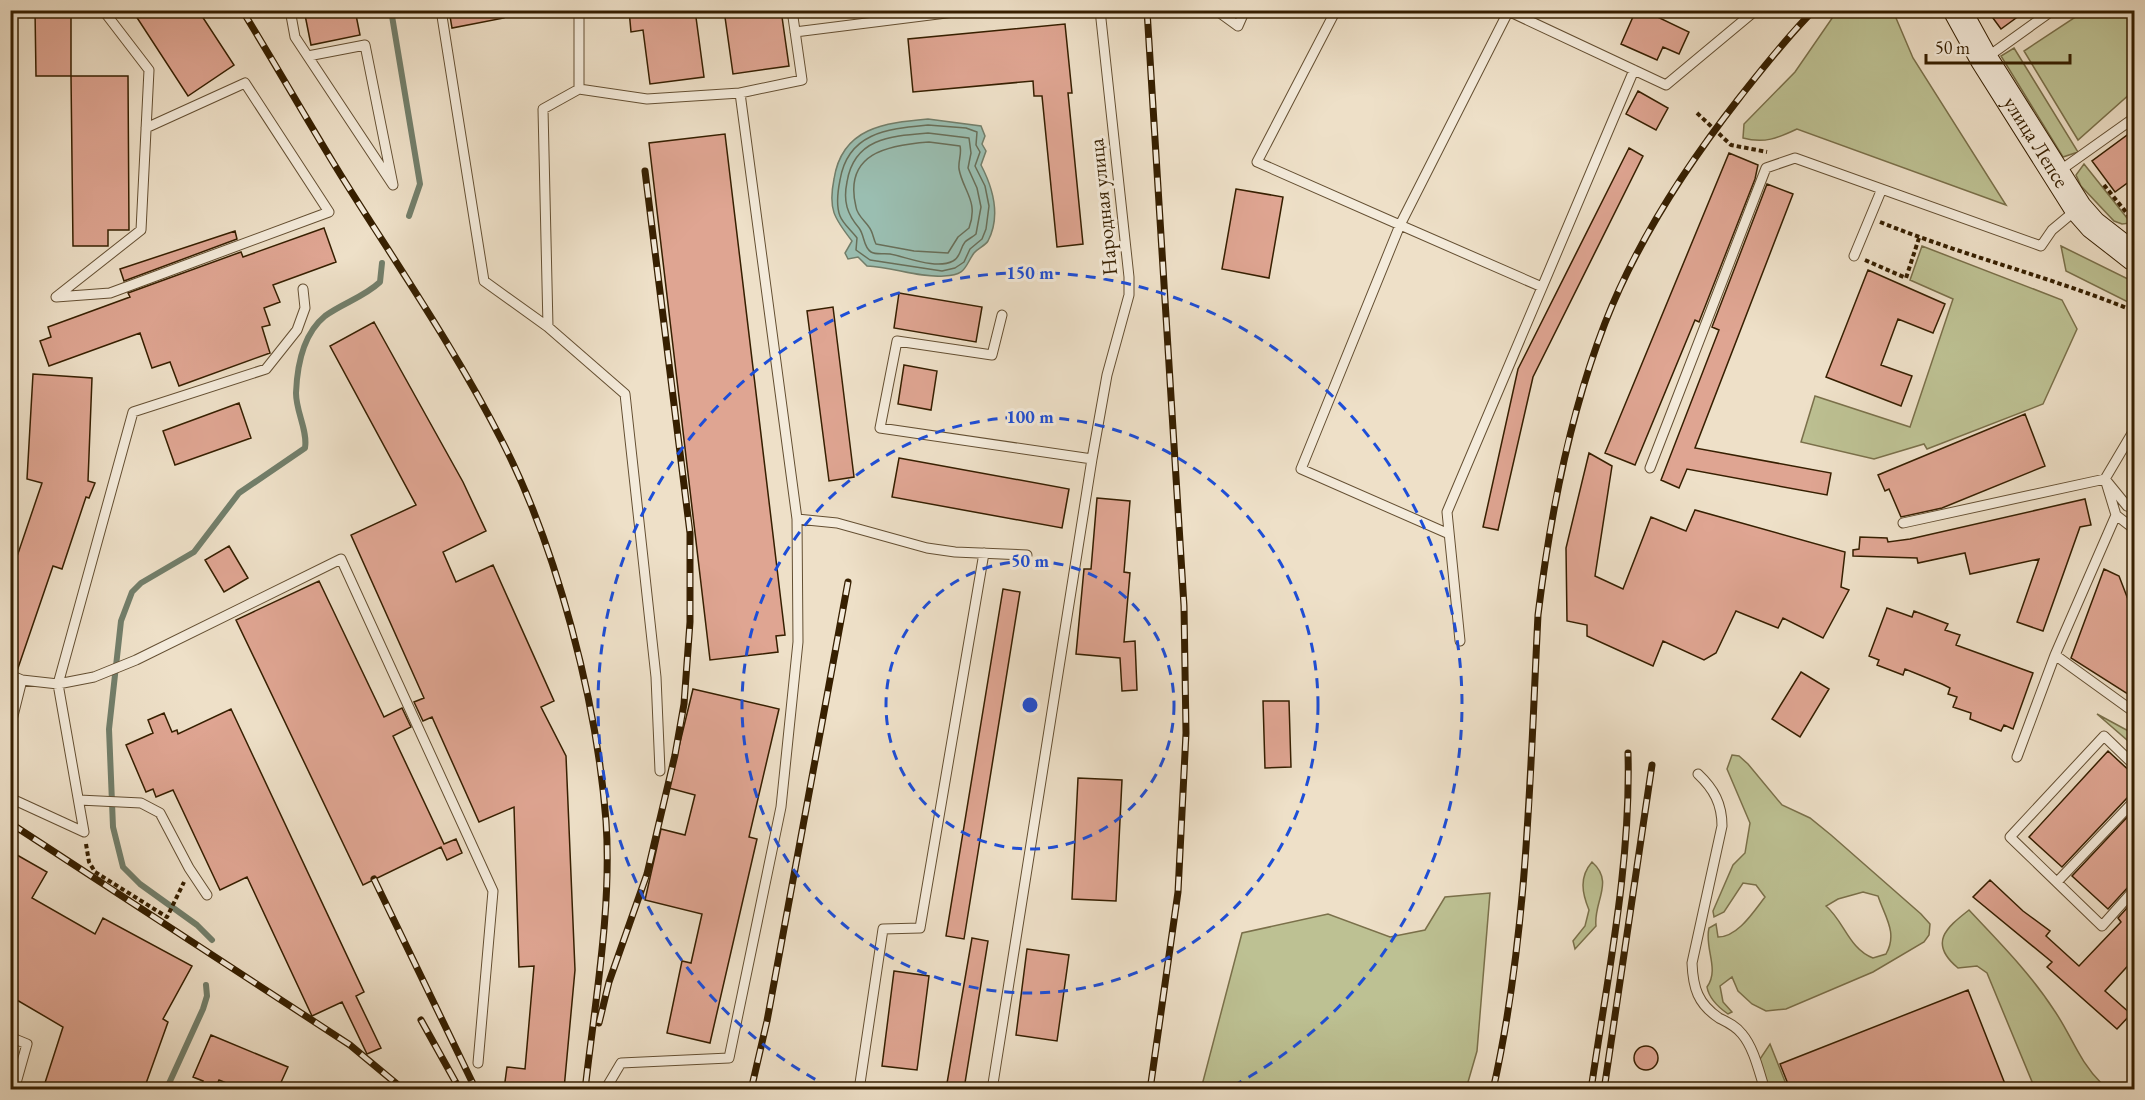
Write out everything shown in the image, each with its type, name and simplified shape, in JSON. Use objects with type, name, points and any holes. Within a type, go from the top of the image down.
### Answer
[{"type":"main road","name":"улица Лепсе","points":[[1957,10],[1984,59],[2078,208],[2093,225],[2134,257]]},
{"type":"lane","points":[[103,10],[149,70],[146,128],[141,230],[56,297],[110,293],[329,212],[245,83],[146,128]]},
{"type":"lane","points":[[290,10],[295,37],[393,185],[365,45],[308,56]]},
{"type":"lane","points":[[441,10],[484,281],[548,327],[626,394],[656,677],[660,771]]},
{"type":"lane","points":[[579,10],[579,89]]},
{"type":"lane","points":[[548,327],[543,109],[579,89],[647,99],[740,93],[802,80],[792,10]]},
{"type":"lane","name":"Народная улица","points":[[992,1089],[1092,459],[1107,375],[1129,295],[1129,277],[1100,10]]},
{"type":"lane","points":[[1216,10],[1238,26],[1245,10]]},
{"type":"lane","points":[[1335,10],[1257,162],[1542,287]]},
{"type":"lane","points":[[1449,534],[1301,469],[1400,225],[1507,11],[1666,85],[1756,10]]},
{"type":"lane","points":[[1984,59],[2053,10]]},
{"type":"lane","points":[[795,32],[964,11]]},
{"type":"lane","points":[[1460,641],[1447,512],[1634,70]]},
{"type":"lane","points":[[605,1089],[621,1063],[729,1058],[781,807],[798,642],[797,519],[740,93]]},
{"type":"lane","points":[[2056,174],[2134,118]]},
{"type":"lane","points":[[1650,468],[1766,168],[1795,158],[1881,191],[2041,246],[2052,230],[2078,208]]},
{"type":"lane","points":[[1854,256],[1881,191]]},
{"type":"lane","points":[[84,831],[58,684],[133,412],[266,369],[297,330],[305,308],[303,289]]},
{"type":"lane","points":[[1002,315],[992,355],[897,341],[879,428],[1092,459]]},
{"type":"lane","points":[[1903,523],[2105,479],[2134,430]]},
{"type":"lane","points":[[2105,479],[2127,506],[2134,509]]},
{"type":"lane","points":[[2105,479],[2116,515],[2134,529]]},
{"type":"lane","points":[[2017,757],[2055,655],[2116,515]]},
{"type":"lane","points":[[797,519],[837,523],[927,548],[984,554],[1027,555]]},
{"type":"lane","points":[[859,1089],[883,929],[920,928],[984,554]]},
{"type":"lane","points":[[10,675],[22,680],[58,684],[94,677],[136,660],[341,560],[494,891],[478,1063]]},
{"type":"lane","points":[[2055,655],[2134,712]]},
{"type":"lane","points":[[10,728],[22,680]]},
{"type":"lane","points":[[2134,765],[2104,736],[2010,837],[2102,926],[2134,890]]},
{"type":"lane","points":[[1698,774],[1716,795],[1722,820],[1692,963],[1692,981],[1695,991],[1707,1010],[1733,1026],[1748,1043],[1765,1089]]},
{"type":"lane","points":[[10,798],[84,831]]},
{"type":"lane","points":[[79,800],[141,803],[160,813],[189,868],[207,895]]},
{"type":"lane","points":[[2056,882],[2134,801]]},
{"type":"lane","points":[[10,1037],[27,1044],[14,1089]]},
{"type":"path","points":[[1697,113],[1731,145],[1795,158]]},
{"type":"path","points":[[2104,185],[2134,222]]},
{"type":"path","points":[[1870,218],[1919,238],[2078,288],[2134,311]]},
{"type":"path","points":[[1854,256],[1906,278],[1919,238]]},
{"type":"path","points":[[84,831],[88,862],[95,872],[167,918],[180,891]]},
{"type":"green space","points":[[2086,10],[2134,11],[2134,93],[2131,93],[2078,140],[2024,51]]},
{"type":"green space","points":[[1837,11],[1893,11],[1913,58],[2006,205],[1797,129],[1771,139],[1743,138],[1744,124],[1795,72]]},
{"type":"green space","points":[[2014,48],[2078,152],[2063,157],[2001,56]]},
{"type":"green space","points":[[2084,164],[2131,223],[2122,224],[2114,221],[2081,186],[2076,175]]},
{"type":"green space","points":[[1922,246],[2062,300],[2077,329],[2043,404],[1927,449],[1924,444],[1874,459],[1801,442],[1815,396],[1910,427],[1953,299],[1910,280]]},
{"type":"green space","points":[[2061,246],[2134,282],[2134,305],[2066,271]]},
{"type":"green space","points":[[2097,714],[2134,734],[2134,746]]},
{"type":"green space","points":[[1732,755],[1739,756],[1782,805],[1810,818],[1921,914],[1930,924],[1929,935],[1924,942],[1873,972],[1786,1009],[1766,1011],[1752,1004],[1738,991],[1732,977],[1720,986],[1723,1002],[1732,1012],[1728,1014],[1721,1009],[1712,999],[1707,987],[1712,973],[1708,943],[1709,928],[1716,924],[1718,937],[1732,933],[1745,922],[1765,897],[1756,885],[1743,883],[1724,912],[1714,917],[1713,911],[1733,865],[1745,853],[1750,823],[1727,769]],"holes":[[[1863,892],[1878,896],[1889,925],[1891,939],[1886,954],[1873,958],[1852,942],[1838,919],[1826,906],[1838,899]]]},
{"type":"green space","points":[[1592,862],[1599,870],[1603,885],[1597,909],[1596,926],[1575,949],[1573,941],[1585,926],[1589,910],[1583,879]]},
{"type":"green space","points":[[1490,893],[1477,1051],[1466,1089],[1201,1089],[1242,933],[1328,914],[1390,937],[1425,930],[1445,897]]},
{"type":"green space","points":[[1969,910],[2014,958],[2045,996],[2081,1057],[2102,1084],[2097,1089],[2035,1089],[1987,973],[1977,966],[1958,968],[1944,951],[1942,943],[1944,936],[1953,923]]},
{"type":"green space","points":[[1770,1044],[1788,1089],[1766,1089],[1756,1065]]},
{"type":"water","points":[[928,119],[981,126],[985,136],[982,144],[986,151],[981,165],[992,193],[995,212],[988,241],[974,253],[961,272],[951,275],[915,274],[867,266],[858,257],[848,259],[845,253],[852,241],[837,219],[832,206],[834,179],[846,148],[856,138],[881,126]]},
{"type":"building","points":[[35,10],[71,10],[71,76],[36,76]]},
{"type":"building","points":[[132,10],[198,10],[234,65],[188,96]]},
{"type":"building","points":[[304,10],[355,10],[360,35],[311,45]]},
{"type":"building","points":[[449,10],[504,10],[504,18],[452,28]]},
{"type":"building","points":[[629,10],[695,10],[704,77],[650,84],[643,30],[631,32]]},
{"type":"building","points":[[724,10],[781,10],[789,66],[733,74]]},
{"type":"building","points":[[1636,10],[1643,10],[1689,32],[1679,54],[1663,47],[1657,60],[1621,44]]},
{"type":"building","points":[[1987,10],[2027,10],[2001,29]]},
{"type":"building","points":[[1065,24],[1072,93],[1068,93],[1083,244],[1057,247],[1042,96],[1034,96],[1033,81],[913,92],[908,39]]},
{"type":"building","points":[[71,76],[128,76],[129,230],[108,230],[108,246],[73,246]]},
{"type":"building","points":[[1638,91],[1668,108],[1656,130],[1626,114]]},
{"type":"building","points":[[2134,130],[2134,178],[2115,192],[2092,161]]},
{"type":"building","points":[[725,134],[785,635],[776,636],[778,652],[710,660],[649,143]]},
{"type":"building","points":[[1629,148],[1643,156],[1533,377],[1498,530],[1483,527],[1518,369]]},
{"type":"building","points":[[1729,153],[1758,165],[1755,179],[1699,322],[1695,320],[1635,465],[1605,453]]},
{"type":"building","points":[[1767,184],[1793,194],[1695,448],[1831,473],[1827,495],[1687,469],[1679,488],[1661,480],[1719,330],[1712,327]]},
{"type":"building","points":[[1236,189],[1283,197],[1269,278],[1222,269]]},
{"type":"building","points":[[324,228],[336,262],[273,285],[280,302],[264,308],[270,325],[262,327],[270,353],[179,386],[170,362],[152,368],[140,333],[49,366],[40,341],[51,337],[48,327],[130,297],[128,293],[241,252],[243,257]]},
{"type":"building","points":[[235,231],[237,239],[124,281],[120,269]]},
{"type":"building","points":[[1868,270],[1945,304],[1933,333],[1898,319],[1881,365],[1912,376],[1901,406],[1826,377]]},
{"type":"building","points":[[899,293],[982,307],[976,342],[894,328]]},
{"type":"building","points":[[833,307],[854,477],[829,481],[807,311]]},
{"type":"building","points":[[374,322],[463,482],[486,531],[443,552],[456,582],[493,565],[554,701],[541,707],[566,756],[575,970],[564,1089],[504,1089],[507,1067],[525,1069],[534,966],[519,967],[514,807],[479,822],[432,717],[423,721],[414,702],[424,698],[351,535],[416,505],[330,346]]},
{"type":"building","points":[[904,365],[937,371],[931,410],[898,404]]},
{"type":"building","points":[[33,374],[92,378],[88,481],[95,483],[89,498],[86,497],[62,569],[53,566],[17,671],[10,668],[10,577],[42,483],[27,479]]},
{"type":"building","points":[[239,403],[251,438],[175,465],[163,431]]},
{"type":"building","points":[[2025,414],[2045,466],[1942,508],[1901,517],[1889,489],[1885,491],[1878,475]]},
{"type":"building","points":[[1589,453],[1612,466],[1595,576],[1623,589],[1651,517],[1686,531],[1695,510],[1845,552],[1841,587],[1849,590],[1823,638],[1783,618],[1778,628],[1736,611],[1716,653],[1704,660],[1663,641],[1653,666],[1587,636],[1587,625],[1567,621],[1566,548]]},
{"type":"building","points":[[899,458],[1069,489],[1062,528],[892,497]]},
{"type":"building","points":[[1097,498],[1130,501],[1124,572],[1130,573],[1124,642],[1135,641],[1137,690],[1122,691],[1120,658],[1076,654],[1084,569],[1091,569]]},
{"type":"building","points":[[2085,499],[2091,525],[2080,527],[2043,631],[2017,622],[2039,559],[1970,574],[1965,553],[1918,563],[1917,558],[1853,556],[1853,550],[1859,549],[1860,537],[1887,538],[1888,542],[1910,539]]},
{"type":"building","points":[[229,546],[248,578],[224,592],[205,560]]},
{"type":"building","points":[[2104,569],[2119,576],[2134,615],[2134,698],[2071,658]]},
{"type":"building","points":[[319,581],[384,717],[402,708],[411,727],[393,736],[444,844],[456,839],[462,853],[447,860],[441,847],[363,885],[236,620]]},
{"type":"building","points":[[1003,589],[1020,592],[964,939],[946,936]]},
{"type":"building","points":[[1887,608],[1912,617],[1914,611],[1948,624],[1945,630],[1960,635],[1956,645],[2033,673],[2013,729],[2004,725],[2001,731],[1970,719],[1971,713],[1953,707],[1957,697],[1948,694],[1950,688],[1942,684],[1905,669],[1903,675],[1877,665],[1879,660],[1869,656]]},
{"type":"building","points":[[1801,672],[1829,689],[1800,737],[1772,719]]},
{"type":"building","points":[[693,689],[779,709],[749,837],[757,839],[710,1043],[667,1033],[682,961],[691,963],[702,914],[645,900],[661,829],[685,835],[695,795],[669,788]]},
{"type":"building","points":[[1263,701],[1289,701],[1291,767],[1265,768]]},
{"type":"building","points":[[231,709],[364,992],[356,996],[381,1048],[367,1054],[342,1002],[312,1016],[247,877],[220,890],[173,790],[156,797],[153,789],[146,792],[126,745],[153,733],[148,720],[164,713],[172,732],[177,730],[178,734]]},
{"type":"building","points":[[2108,751],[2134,775],[2134,794],[2129,796],[2062,867],[2029,837]]},
{"type":"building","points":[[1078,778],[1122,780],[1116,901],[1072,899]]},
{"type":"building","points":[[2134,810],[2134,883],[2108,909],[2072,876]]},
{"type":"building","points":[[10,851],[47,872],[32,898],[95,934],[103,918],[192,966],[163,1019],[168,1022],[144,1089],[43,1089],[63,1027],[10,996]]},
{"type":"building","points":[[1990,880],[2023,911],[2050,931],[2046,936],[2079,966],[2121,922],[2118,918],[2134,900],[2134,959],[2105,991],[2131,1014],[2117,1029],[2047,967],[2052,962],[1973,897]]},
{"type":"building","points":[[972,938],[988,941],[964,1089],[946,1089]]},
{"type":"building","points":[[1027,949],[1069,955],[1057,1041],[1016,1035]]},
{"type":"building","points":[[894,971],[929,976],[917,1070],[882,1066]]},
{"type":"building","points":[[1968,990],[2007,1089],[1790,1089],[1780,1064]]},
{"type":"building","points":[[211,1035],[288,1067],[278,1089],[241,1089],[219,1080],[215,1089],[199,1089],[203,1081],[193,1077]]},
{"type":"building","points":[[1646,1046],[1655,1049],[1658,1058],[1655,1067],[1646,1070],[1637,1067],[1634,1058],[1637,1049]]},
{"type":"waterway","points":[[391,10],[420,184],[409,216]]},
{"type":"waterway","points":[[212,940],[197,925],[140,884],[123,867],[113,827],[109,729],[121,621],[132,592],[141,583],[194,552],[239,493],[305,448],[305,435],[296,393],[300,362],[306,341],[317,323],[325,316],[380,282],[382,263]]},
{"type":"waterway","points":[[166,1090],[203,1009],[207,996],[206,985]]},
{"type":"railway","points":[[242,10],[485,408],[523,485],[557,578],[584,677],[594,727],[606,821],[605,921],[585,1090]]},
{"type":"railway","points":[[1147,10],[1184,606],[1186,733],[1178,892],[1150,1090]]},
{"type":"railway","points":[[1493,1090],[1505,1031],[1521,913],[1538,615],[1548,541],[1562,467],[1581,394],[1592,358],[1618,293],[1664,205],[1740,97],[1814,10]]},
{"type":"railway","points":[[599,1023],[609,982],[647,874],[675,755],[684,704],[690,622],[690,533],[645,171]]},
{"type":"railway","points":[[751,1090],[767,1021],[848,582]]},
{"type":"railway","points":[[1591,1090],[1622,880],[1626,838],[1628,753]]},
{"type":"railway","points":[[1604,1090],[1652,765]]},
{"type":"railway","points":[[10,823],[350,1045],[404,1090]]},
{"type":"railway","points":[[374,879],[476,1090]]},
{"type":"railway","points":[[421,1020],[460,1090]]}]
